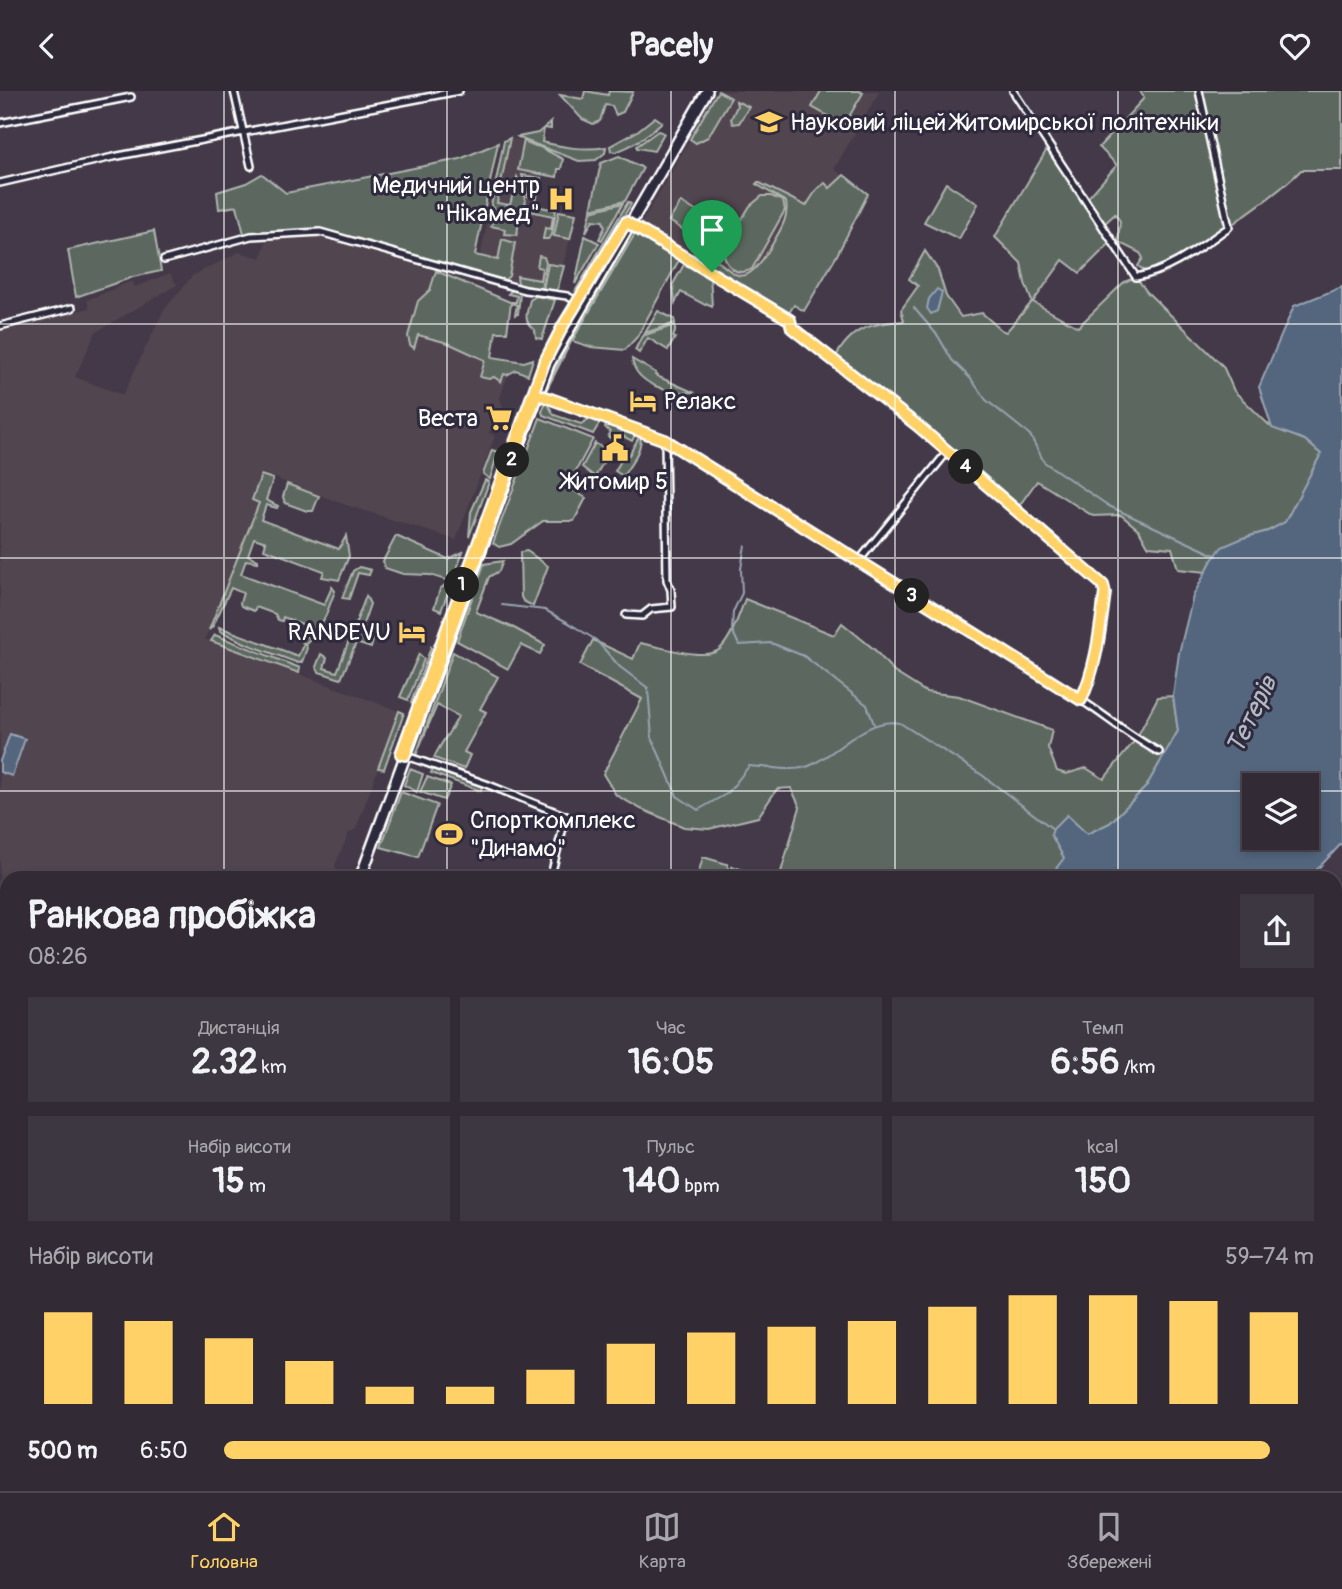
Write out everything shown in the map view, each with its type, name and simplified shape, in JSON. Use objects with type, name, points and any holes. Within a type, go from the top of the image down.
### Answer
[{"type":"main road","points":[[361,871],[544,363],[704,91]]},
{"type":"street","points":[[234,91],[251,166]]},
{"type":"street","points":[[0,183],[113,157],[458,91]]},
{"type":"street","points":[[1013,91],[1136,277],[1152,275],[1170,267],[1228,227],[1199,91]]},
{"type":"street","points":[[0,123],[131,97]]},
{"type":"street","points":[[628,223],[790,320],[792,328],[948,451],[1103,585],[1105,593],[1098,645],[1081,700]]},
{"type":"street","points":[[164,260],[251,236],[320,232],[525,290],[568,296],[580,303]]},
{"type":"street","points":[[0,326],[72,308]]},
{"type":"street","points":[[535,393],[665,440],[1081,700],[1159,752]]},
{"type":"street","points":[[626,615],[642,616],[651,609],[672,607],[671,590],[667,580],[665,440]]},
{"type":"street","points":[[858,562],[948,451]]},
{"type":"street","points":[[403,755],[566,816],[552,871]]},
{"type":"shaded area","points":[[585,91],[608,95],[609,91],[633,92],[623,112],[616,115],[612,106],[605,105],[600,121],[593,124],[582,119],[560,95],[583,99]]},
{"type":"shaded area","points":[[718,91],[880,91],[834,169],[868,194],[836,257],[804,311],[794,305],[789,313],[642,228],[642,222]]},
{"type":"shaded area","points":[[718,91],[731,98],[708,137],[696,143],[690,139]]},
{"type":"shaded area","points":[[821,91],[863,93],[844,125],[812,107]]},
{"type":"shaded area","points":[[1140,91],[1342,91],[1342,170],[1301,170],[1274,194],[1211,240],[1151,275],[1138,266],[1143,258],[1140,253],[1118,242],[1120,221],[1115,214],[1102,226],[1112,241],[1080,273],[1063,260],[1033,302],[1078,327],[1124,282],[1136,277],[1147,292],[1223,366],[1234,391],[1270,426],[1305,440],[1321,454],[1285,523],[1243,538],[1212,560],[1206,572],[1178,569],[1172,548],[1148,546],[1139,530],[1121,515],[1093,516],[1037,481],[1016,510],[834,360],[847,340],[862,329],[904,321],[901,310],[918,286],[909,279],[925,251],[938,270],[946,296],[961,317],[982,313],[1006,332],[1032,302],[1021,263],[995,237],[1049,146],[1086,200],[1117,165],[1099,147],[1144,98]]},
{"type":"shaded area","points":[[736,101],[749,107],[739,123],[733,124],[731,119],[737,106]]},
{"type":"shaded area","points":[[655,117],[662,122],[652,131],[628,147],[616,152],[611,151],[610,146],[636,132]]},
{"type":"shaded area","points":[[551,122],[551,129],[544,128],[542,142],[574,148],[606,147],[605,153],[596,160],[579,161],[518,137],[538,133]]},
{"type":"shaded area","points":[[658,131],[664,133],[654,151],[637,148],[637,146]]},
{"type":"shaded area","points":[[510,138],[548,151],[536,206],[576,214],[557,291],[519,285],[477,272],[504,141]]},
{"type":"shaded area","points":[[510,138],[497,203],[510,205],[517,177],[525,201],[520,215],[496,211],[491,206],[504,141]]},
{"type":"shaded area","points":[[524,140],[563,159],[557,177],[518,170]]},
{"type":"shaded area","points":[[498,143],[475,255],[498,260],[502,239],[515,243],[509,276],[505,280],[320,232],[245,238],[237,206],[219,209],[217,192],[246,183],[262,174],[286,193],[460,159]]},
{"type":"shaded area","points":[[619,156],[643,168],[625,201],[591,209],[601,163]]},
{"type":"shaded area","points":[[522,175],[541,178],[535,200],[528,196]]},
{"type":"shaded area","points":[[844,175],[868,194],[836,257],[804,311],[794,305],[789,313],[690,255],[704,255],[740,275],[749,273],[760,263],[773,243],[786,213],[786,202],[756,184],[758,182],[806,206],[817,189],[825,183],[830,188]]},
{"type":"shaded area","points":[[946,183],[978,204],[959,239],[924,222]]},
{"type":"shaded area","points":[[762,196],[783,201],[785,210],[752,269],[736,271],[728,265],[723,249],[750,206]]},
{"type":"shaded area","points":[[628,202],[631,204],[581,288],[576,290]]},
{"type":"shaded area","points":[[681,202],[717,224],[705,243],[669,221]]},
{"type":"shaded area","points":[[623,203],[602,240],[599,239],[605,227],[603,221],[593,220],[586,232],[591,211]]},
{"type":"shaded area","points":[[536,206],[556,210],[552,235],[548,239],[543,239],[545,228],[551,229],[553,216],[530,211]]},
{"type":"shaded area","points":[[559,211],[576,214],[570,239],[554,236]]},
{"type":"shaded area","points":[[496,215],[519,220],[517,235],[504,234],[505,229],[491,226]]},
{"type":"shaded area","points":[[154,231],[161,271],[133,277],[76,297],[68,250]]},
{"type":"shaded area","points":[[633,232],[574,336],[545,393],[592,296]]},
{"type":"shaded area","points":[[636,232],[676,255],[679,260],[637,337],[625,350],[591,347],[572,341]]},
{"type":"shaded area","points":[[318,236],[436,271],[418,335],[448,343],[485,360],[483,368],[508,375],[500,398],[505,413],[500,428],[493,426],[489,433],[495,436],[456,540],[346,505],[262,473],[252,499],[259,503],[205,639],[399,711],[356,829],[349,833],[335,865],[337,871],[0,871],[0,330],[89,308],[87,300],[132,281],[135,287],[170,273],[177,285],[96,332],[75,377],[123,395],[163,311],[192,276],[239,252],[261,258],[267,238]]},
{"type":"shaded area","points":[[585,236],[599,243],[575,284]]},
{"type":"shaded area","points":[[539,256],[544,257],[546,263],[541,289],[518,284],[517,276],[540,280],[542,268],[537,267]]},
{"type":"shaded area","points":[[686,261],[710,275],[712,306],[681,292],[675,303],[673,284]]},
{"type":"shaded area","points":[[548,264],[564,266],[557,291],[543,289]]},
{"type":"shaded area","points":[[436,271],[510,302],[516,302],[517,296],[508,294],[513,289],[520,293],[518,314],[515,315],[517,305],[511,303],[507,332],[496,332],[492,357],[524,362],[533,359],[528,375],[516,370],[504,374],[501,382],[494,377],[480,377],[485,360],[448,343],[418,335],[414,348],[410,345],[408,336],[418,301],[430,290]]},
{"type":"shaded area","points":[[536,296],[555,300],[542,339],[536,338],[535,330],[526,317],[530,300]]},
{"type":"shaded area","points":[[658,311],[674,319],[675,323],[645,333]]},
{"type":"shaded area","points":[[675,325],[675,338],[668,350],[648,338],[639,353],[635,350],[642,336]]},
{"type":"shaded area","points":[[632,359],[656,373],[655,375],[693,392],[675,392],[655,386],[640,375]]},
{"type":"shaded area","points":[[546,401],[554,415],[581,424],[592,417],[601,421],[593,434],[543,415]]},
{"type":"shaded area","points":[[540,418],[593,439],[572,478],[569,477],[566,481],[569,483],[568,487],[586,498],[574,521],[543,521],[511,544],[499,547],[493,543]]},
{"type":"shaded area","points":[[607,423],[636,433],[632,441],[619,434],[615,440],[608,437],[610,432],[605,427]]},
{"type":"shaded area","points":[[640,435],[638,451],[623,476],[615,471],[625,454],[629,455]]},
{"type":"shaded area","points":[[595,443],[609,452],[595,477],[582,467]]},
{"type":"shaded area","points":[[492,450],[498,452],[490,479],[483,474]]},
{"type":"shaded area","points":[[261,475],[273,479],[266,500],[278,506],[266,505],[261,520],[339,549],[346,536],[349,556],[339,580],[322,577],[324,571],[264,549],[266,542],[254,538],[248,555],[258,562],[246,560],[241,574],[324,605],[332,587],[335,591],[316,634],[305,630],[305,625],[283,617],[282,621],[278,620],[275,614],[256,607],[254,611],[241,606],[243,593],[231,588],[209,630],[259,503],[252,500]]},
{"type":"shaded area","points":[[485,480],[489,482],[469,537],[471,512]]},
{"type":"shaded area","points":[[287,484],[319,496],[313,511],[285,503],[283,497]]},
{"type":"shaded area","points":[[396,536],[448,559],[463,552],[452,582],[430,575],[403,574],[385,568],[383,561]]},
{"type":"shaded area","points":[[527,551],[548,566],[533,606],[521,597],[520,552]]},
{"type":"shaded area","points":[[503,561],[499,571],[489,577],[476,612],[545,645],[540,654],[521,645],[508,669],[457,641],[484,564]]},
{"type":"shaded area","points":[[359,567],[371,570],[369,575],[358,573],[349,599],[342,598],[353,571]]},
{"type":"shaded area","points":[[476,573],[478,576],[414,751],[414,744]]},
{"type":"shaded area","points":[[445,585],[450,587],[441,611],[434,608],[440,589]]},
{"type":"shaded area","points":[[366,596],[370,604],[362,627],[375,633],[371,648],[356,643],[341,679],[319,672],[316,667],[321,654],[327,658],[324,668],[337,672]]},
{"type":"shaded area","points":[[745,599],[834,635],[842,623],[875,650],[894,672],[926,692],[959,696],[1052,730],[1048,748],[1057,771],[1066,774],[1086,768],[1104,779],[1136,739],[1158,697],[1173,696],[1178,731],[1146,787],[1110,823],[1087,834],[1054,871],[781,871],[800,807],[791,788],[777,789],[758,817],[709,829],[684,827],[616,795],[603,774],[642,699],[580,665],[593,640],[633,659],[640,643],[694,654],[714,653],[720,649],[735,625]]},
{"type":"shaded area","points":[[219,627],[298,656],[304,643],[293,636],[294,632],[311,638],[305,644],[307,648],[302,662],[298,663],[247,644],[220,631]]},
{"type":"shaded area","points":[[215,635],[300,668],[299,673],[211,641]]},
{"type":"shaded area","points":[[431,647],[433,650],[413,704],[411,703]]},
{"type":"shaded area","points":[[453,652],[498,677],[480,709],[486,712],[464,752],[470,755],[464,769],[434,758],[458,716],[437,705],[416,755]]},
{"type":"shaded area","points":[[419,654],[424,659],[408,700],[400,697]]},
{"type":"shaded area","points":[[399,711],[404,713],[384,769],[378,768]]},
{"type":"shaded area","points":[[410,769],[423,774],[417,792],[404,785]]},
{"type":"shaded area","points":[[433,769],[482,786],[481,791],[431,773]]},
{"type":"shaded area","points":[[427,777],[451,785],[444,800],[420,792]]},
{"type":"shaded area","points":[[401,792],[437,805],[418,857],[381,847]]},
{"type":"shaded area","points":[[703,857],[727,864],[729,871],[699,871]]},
{"type":"shaded area","points":[[732,866],[745,871],[733,871]]},
{"type":"water","name":"Тетерів","points":[[1342,287],[1342,843],[1316,871],[1054,871],[1064,858],[1051,835],[1053,829],[1067,815],[1087,834],[1110,823],[1146,787],[1178,731],[1173,696],[1179,653],[1193,596],[1212,560],[1222,547],[1285,522],[1321,454],[1305,440],[1272,428],[1259,387],[1294,306]]},
{"type":"water","points":[[937,289],[942,292],[937,311],[931,314],[927,308],[929,299]]},
{"type":"water","points":[[10,734],[25,739],[12,776],[0,772],[0,761]]},
{"type":"waterway","points":[[914,308],[938,336],[952,360],[971,379],[986,400],[1030,435],[1044,462],[1109,506],[1217,556]]},
{"type":"waterway","points":[[745,545],[741,569],[742,593],[733,612],[732,630],[739,645],[771,643],[804,656],[867,705],[874,724]]},
{"type":"waterway","points":[[502,605],[545,610],[567,622],[596,640],[620,667],[648,688],[652,738],[677,796],[698,810],[728,793],[749,766],[803,768],[875,725],[900,723],[982,775],[1053,829]]},
{"type":"place","name":"Науковий ліцей Житомирської політехніки","points":[[769,122]]},
{"type":"place","name":"Медичний центр \"Нікамед\"","points":[[561,199]]},
{"type":"place","name":"Релакс","points":[[643,401]]},
{"type":"place","name":"Веста","points":[[499,418]]},
{"type":"place","name":"Житомир 5","points":[[615,448]]},
{"type":"place","name":"RANDEVU","points":[[412,632]]},
{"type":"place","name":"Спорткомплекс \"Динамо\"","points":[[449,834]]},
{"type":"route","points":[[626,222],[712,272],[790,320],[792,328],[918,426],[1103,585],[1105,593],[1098,645],[1081,700],[665,440],[537,394],[405,755],[401,754],[544,363],[563,326],[626,222]]}]
